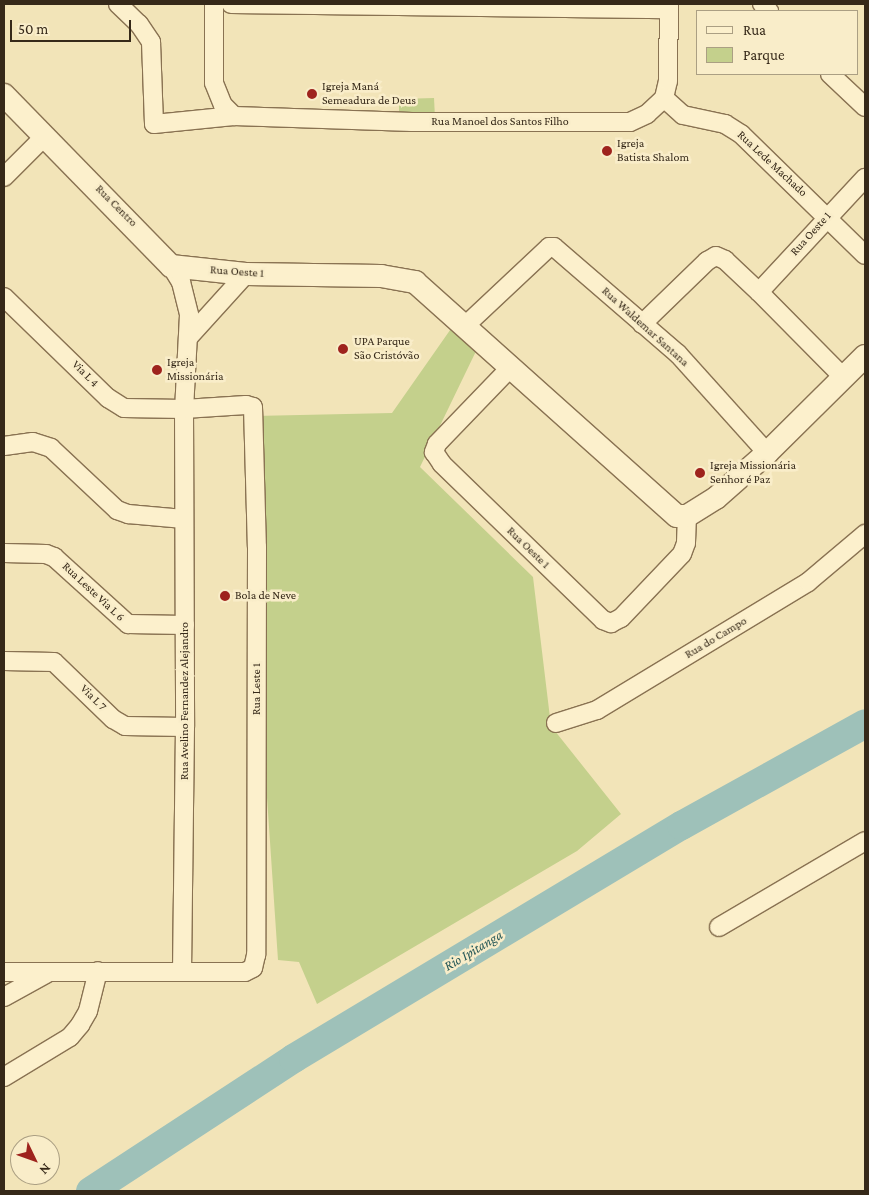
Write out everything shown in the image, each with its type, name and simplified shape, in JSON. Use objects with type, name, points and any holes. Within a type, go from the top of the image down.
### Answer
[{"type":"street","name":"Rua Manoel dos Santos Filho","points":[[118,4],[139,24],[151,42],[154,124],[234,116],[412,122],[630,122],[647,114],[664,98]]},
{"type":"street","points":[[214,4],[214,83],[223,105],[234,116]]},
{"type":"street","points":[[231,4],[669,6],[668,81],[664,98]]},
{"type":"street","points":[[831,75],[865,107]]},
{"type":"street","name":"Rua Centro","points":[[4,95],[171,266],[186,298],[188,338]]},
{"type":"street","name":"Rua Lede Machado","points":[[664,98],[683,115],[724,124],[741,134],[828,216],[865,255]]},
{"type":"street","points":[[4,177],[45,136]]},
{"type":"street","name":"Rua Oeste 1","points":[[759,292],[865,178]]},
{"type":"street","name":"Rua Waldemar Santana","points":[[466,325],[549,247],[559,250],[678,354],[767,453]]},
{"type":"street","points":[[642,324],[707,261],[716,256],[725,260],[759,292],[844,378]]},
{"type":"street","name":"Rua Oeste 1","points":[[171,266],[246,274],[404,278],[422,287],[466,325],[669,512],[687,516],[686,543],[678,558],[621,618],[611,623],[603,620],[435,456],[437,444],[511,367]]},
{"type":"street","points":[[188,338],[246,274]]},
{"type":"street","name":"Via L 4","points":[[4,297],[116,404],[124,408],[184,409]]},
{"type":"street","name":"Rua Avelino Fernandez Alejandro","points":[[182,972],[185,727],[184,409],[188,338]]},
{"type":"street","points":[[687,516],[708,505],[767,453],[865,356]]},
{"type":"street","name":"Rua Leste 1","points":[[182,972],[245,972],[254,964],[257,571],[255,411],[246,404],[184,409]]},
{"type":"street","points":[[4,446],[33,442],[51,448],[117,510],[128,514],[184,520]]},
{"type":"street","name":"Rua do Campo","points":[[556,723],[597,710],[808,582],[865,534]]},
{"type":"street","name":"Rua Leste Via L 6","points":[[4,553],[46,554],[54,557],[128,624],[184,625]]},
{"type":"street","name":"Via L 7","points":[[4,661],[54,662],[113,719],[125,726],[185,727]]},
{"type":"street","points":[[720,927],[865,841]]},
{"type":"street","points":[[4,1077],[70,1037],[88,1011],[98,971]]},
{"type":"street","points":[[4,972],[182,972]]},
{"type":"street","points":[[4,997],[48,972]]},
{"type":"green space","points":[[434,98],[435,118],[399,119],[399,99]]},
{"type":"green space","points":[[455,323],[479,345],[420,467],[533,577],[551,726],[621,814],[577,851],[317,1004],[299,962],[278,960],[254,605],[251,416],[392,413]]},
{"type":"waterway","name":"Rio Ipitanga","points":[[90,1191],[293,1058],[681,825],[865,723]]},
{"type":"place","name":"Igreja Maná Semeadura de Deus","points":[[312,94]]},
{"type":"place","name":"Igreja Batista Shalom","points":[[607,151]]},
{"type":"place","name":"UPA Parque São Cristóvão","points":[[343,349]]},
{"type":"place","name":"Igreja Missionária","points":[[157,370]]},
{"type":"place","name":"Igreja Missionária Senhor é Paz","points":[[700,473]]},
{"type":"place","name":"Bola de Neve","points":[[225,596]]}]
